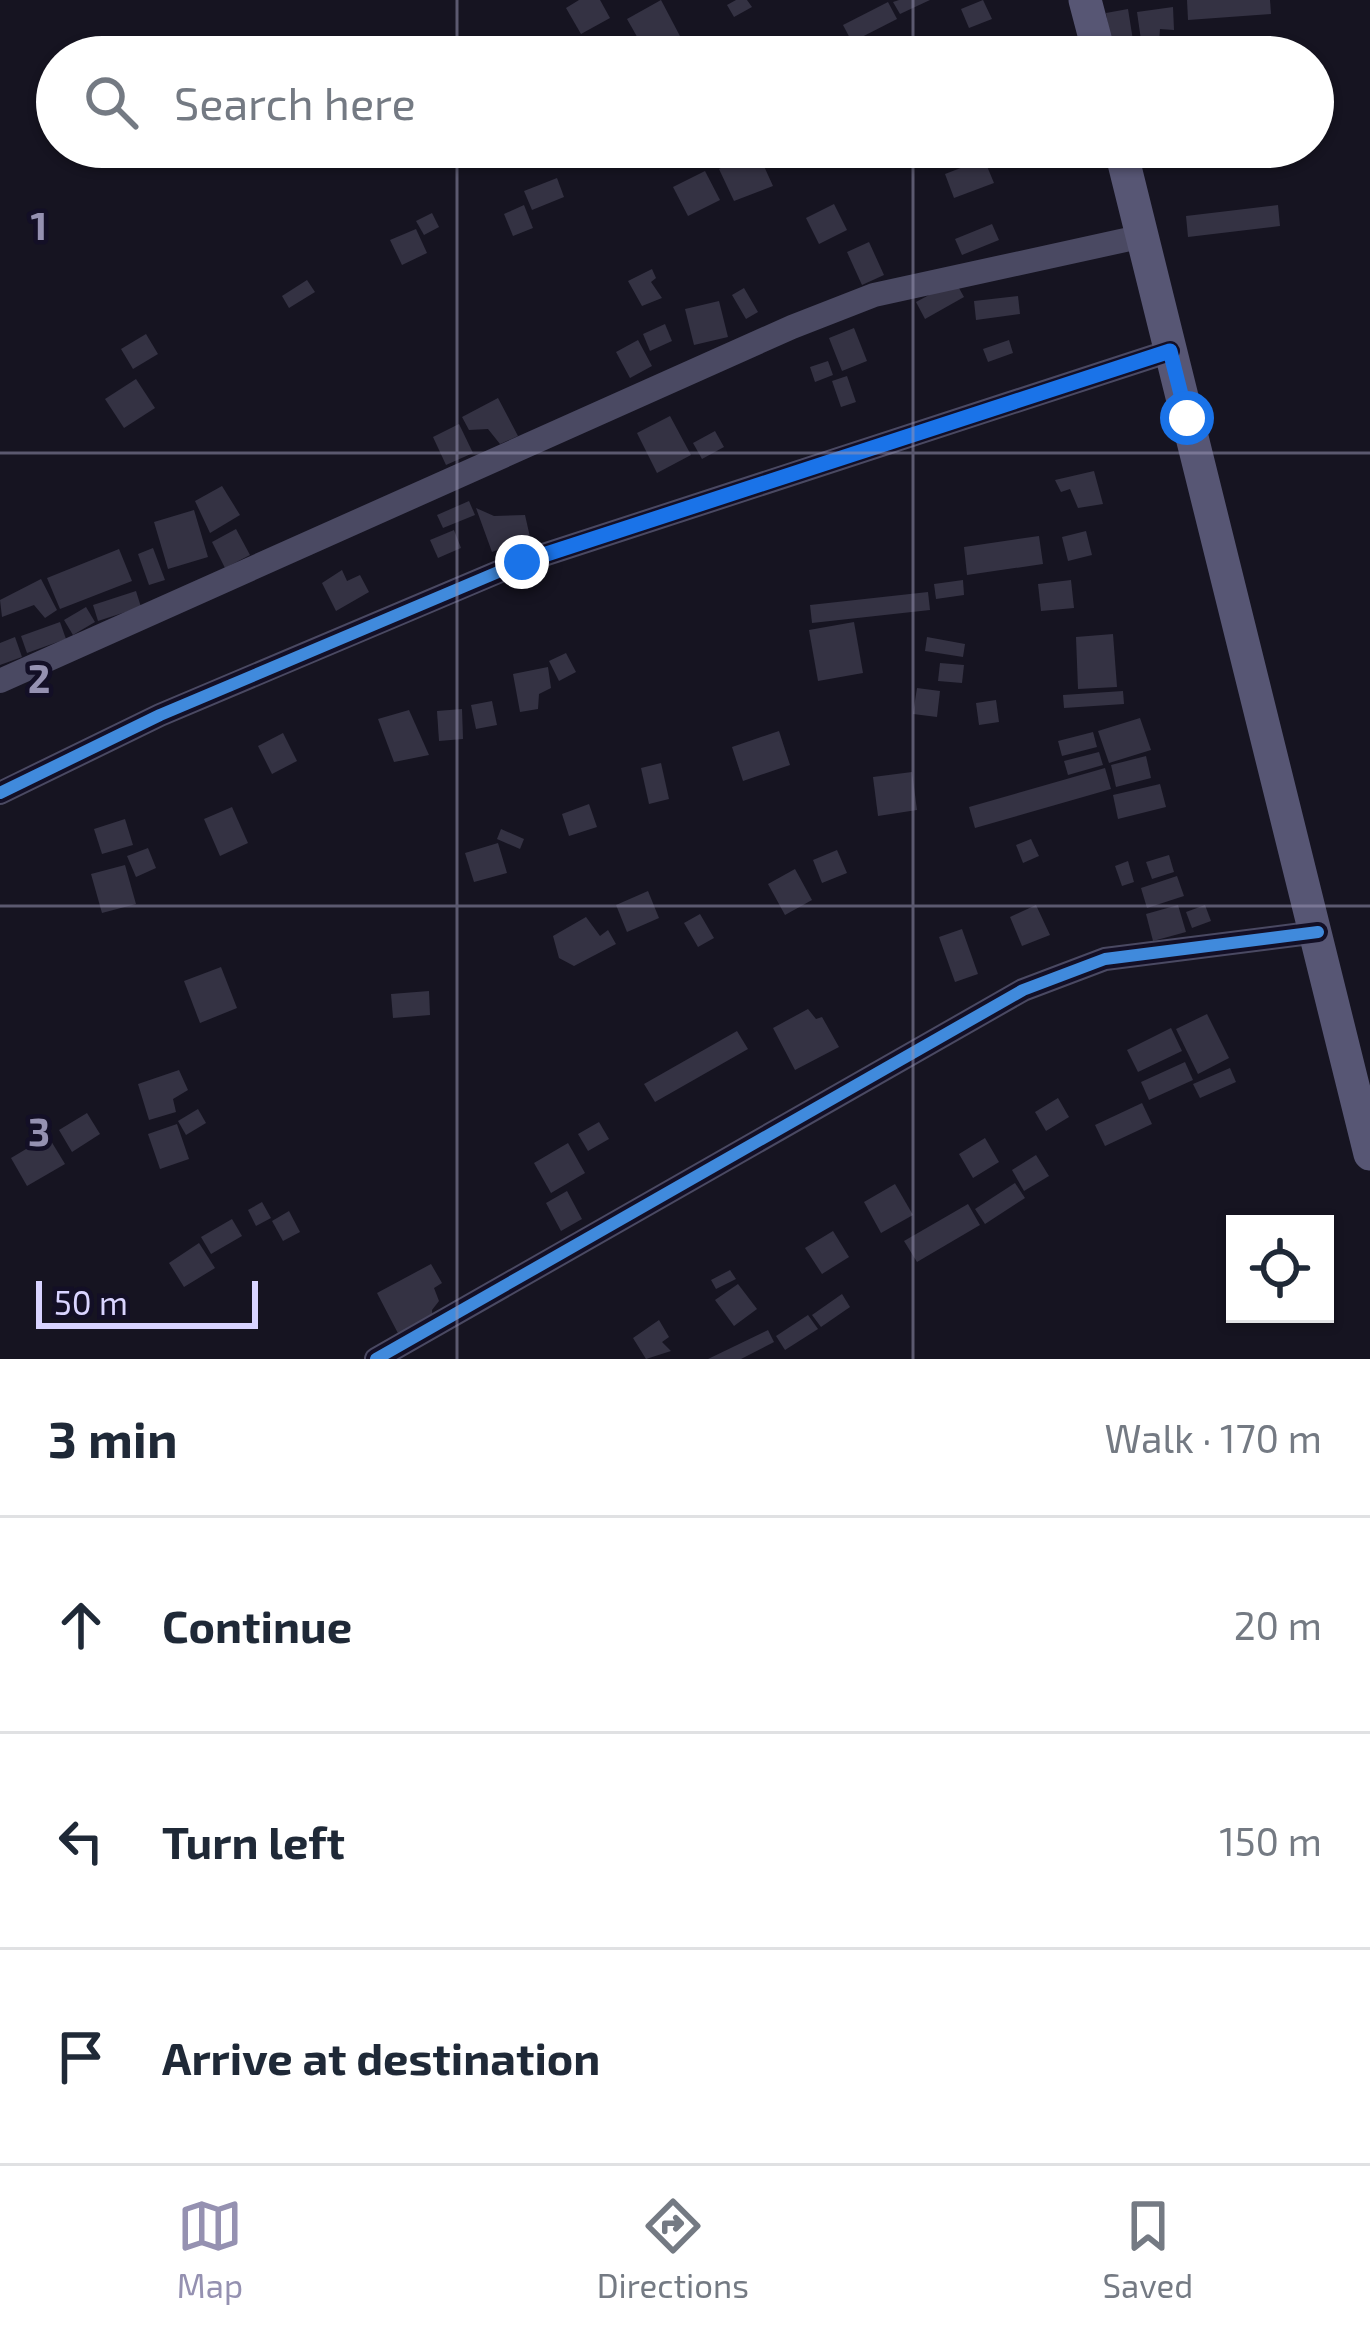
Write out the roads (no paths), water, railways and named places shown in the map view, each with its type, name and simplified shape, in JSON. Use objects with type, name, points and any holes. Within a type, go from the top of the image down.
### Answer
[{"type":"main road","points":[[1085,0],[1094,36]]},
{"type":"main road","points":[[1124,168],[1318,932],[1355,1041],[1370,1154]]},
{"type":"street","points":[[0,681],[792,327],[874,296],[1139,237]]},
{"type":"street","points":[[0,793],[160,715],[522,562],[1170,351]]},
{"type":"street","points":[[376,1359],[1023,990],[1105,958],[1153,957],[1318,932]]}]
